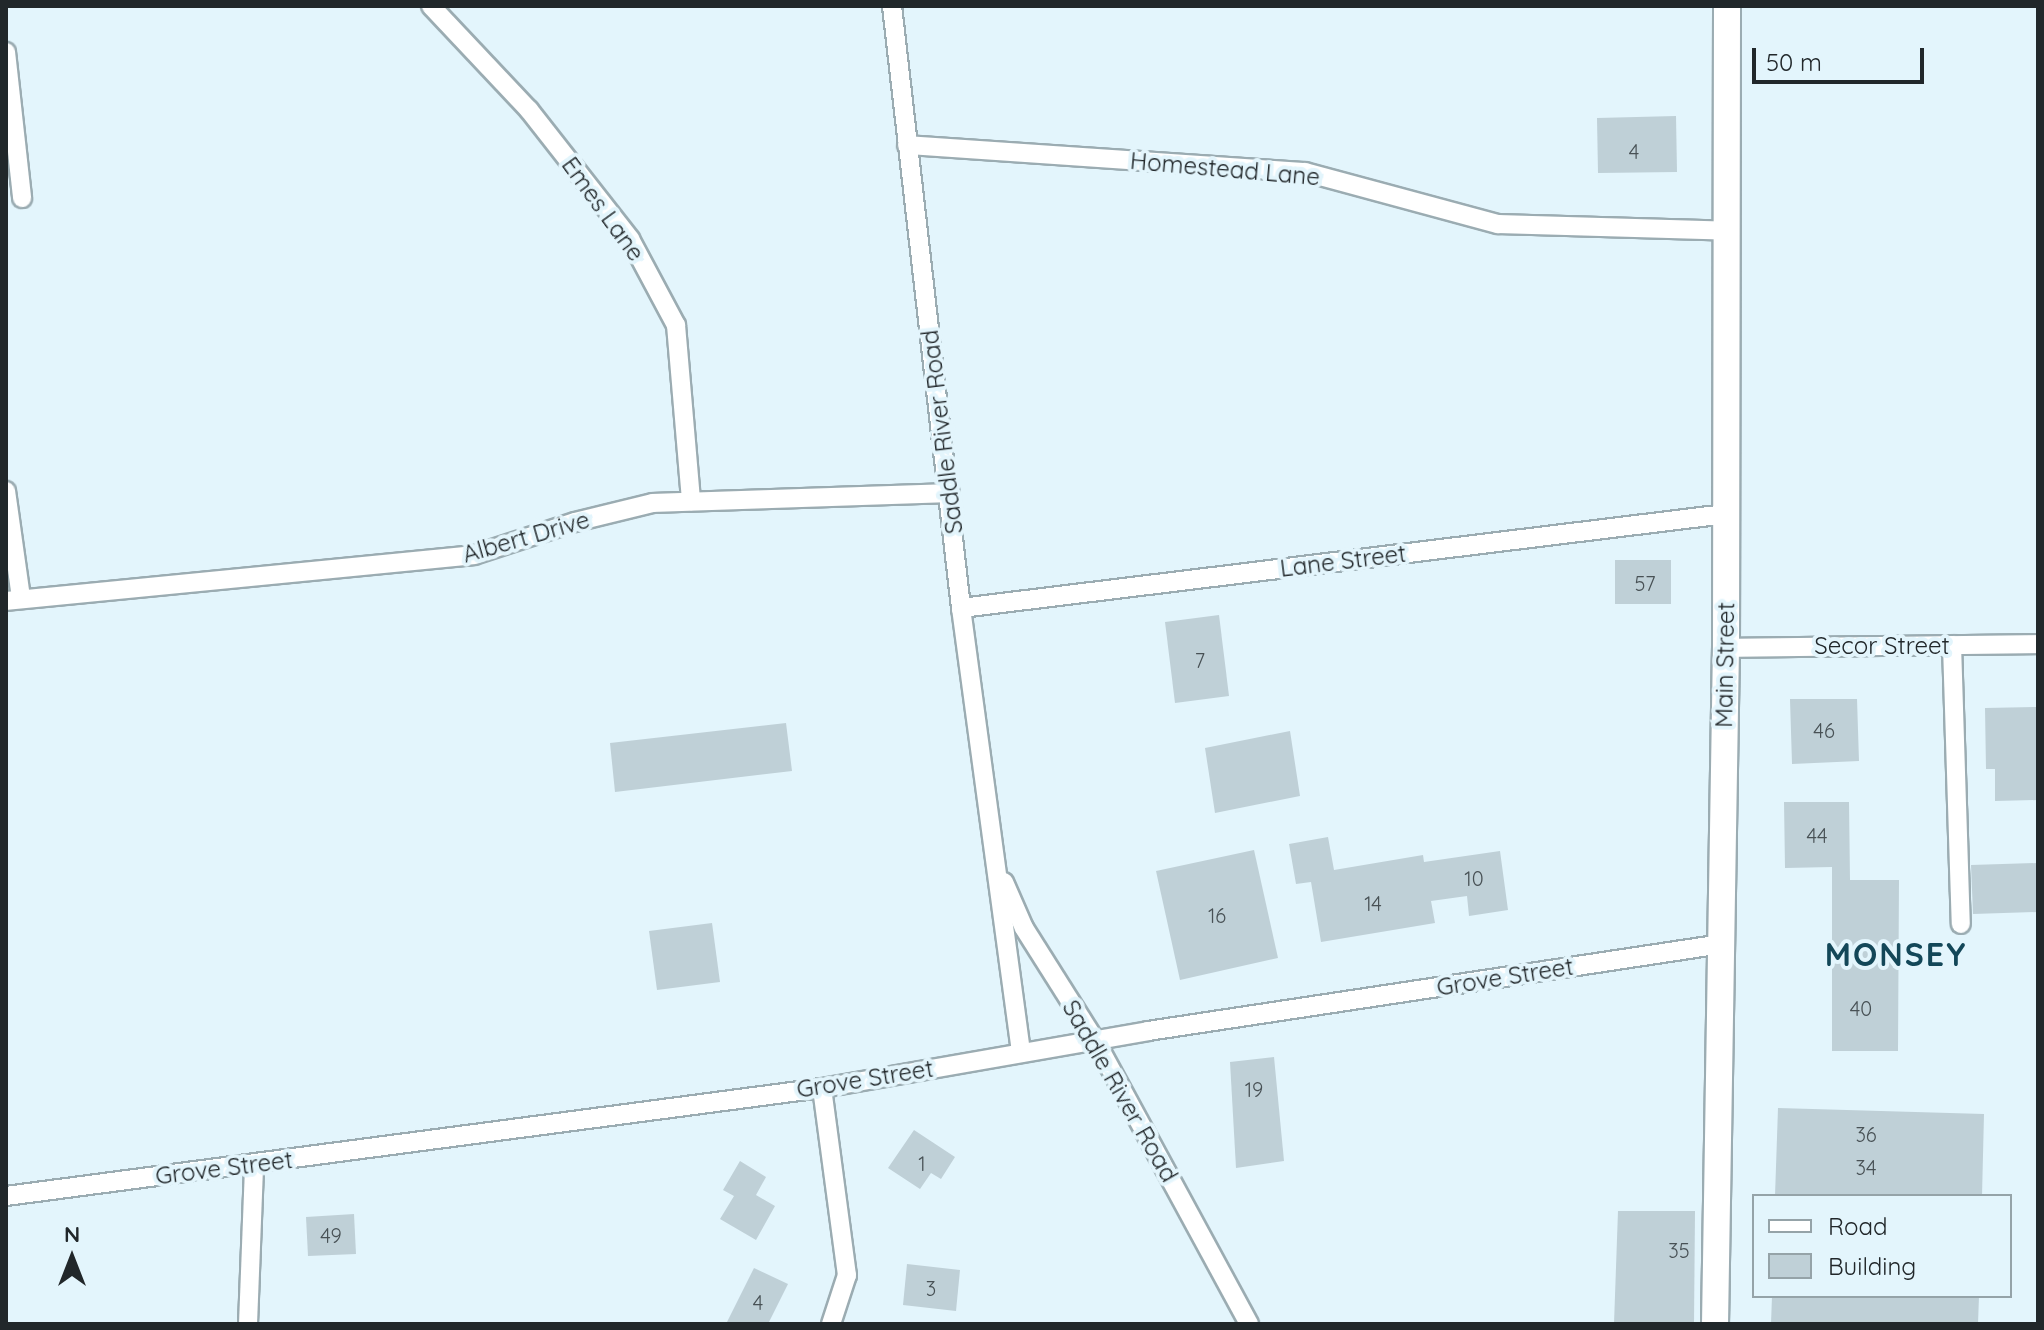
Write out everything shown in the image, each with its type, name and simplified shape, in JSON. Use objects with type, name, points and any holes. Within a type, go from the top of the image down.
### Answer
[{"type":"main road","name":"Main Street","points":[[1715,1324],[1726,648],[1727,6]]},
{"type":"street","name":"Emes Lane","points":[[431,6],[529,110],[630,239],[676,325],[691,501]]},
{"type":"street","name":"Saddle River Road","points":[[892,6],[961,608],[1021,1053]]},
{"type":"street","points":[[6,52],[22,198]]},
{"type":"street","name":"Homestead Lane","points":[[907,145],[1305,172],[1498,224],[1729,231]]},
{"type":"street","points":[[6,491],[14,600]]},
{"type":"street","name":"Albert Drive","points":[[14,600],[474,555],[575,522],[653,503],[950,493]]},
{"type":"street","name":"Lane Street","points":[[961,608],[1725,514]]},
{"type":"street","name":"Secor Street","points":[[1726,648],[2038,644]]},
{"type":"street","points":[[1952,645],[1961,924]]},
{"type":"street","name":"Saddle River Road","points":[[994,858],[1024,928],[1096,1042],[1249,1324]]},
{"type":"street","name":"Grove Street","points":[[6,1196],[822,1088],[1021,1053],[1722,944]]},
{"type":"street","points":[[822,1088],[847,1275],[831,1324]]},
{"type":"street","points":[[248,1324],[254,1165]]},
{"type":"building","points":[[1676,116],[1677,172],[1598,173],[1597,118]]},
{"type":"building","points":[[1615,560],[1671,560],[1671,604],[1615,604]]},
{"type":"building","points":[[1219,615],[1229,696],[1175,703],[1165,622]]},
{"type":"building","points":[[1790,699],[1857,699],[1859,761],[1792,764]]},
{"type":"building","points":[[2036,707],[2038,800],[1995,801],[1995,769],[1986,769],[1985,708]]},
{"type":"building","points":[[786,723],[792,771],[615,792],[610,743]]},
{"type":"building","points":[[1290,731],[1300,796],[1215,813],[1205,748]]},
{"type":"building","points":[[1784,802],[1849,802],[1850,880],[1899,880],[1898,1051],[1832,1051],[1832,867],[1785,868]]},
{"type":"building","points":[[1328,837],[1334,870],[1423,855],[1424,862],[1500,851],[1508,910],[1469,916],[1467,896],[1431,901],[1435,923],[1321,942],[1311,882],[1296,884],[1289,844]]},
{"type":"building","points":[[1254,850],[1278,958],[1180,980],[1156,871]]},
{"type":"building","points":[[2038,863],[2038,912],[1973,914],[1971,865]]},
{"type":"building","points":[[712,923],[720,982],[657,990],[649,931]]},
{"type":"building","points":[[1274,1057],[1284,1161],[1236,1168],[1230,1062]]},
{"type":"building","points":[[1778,1108],[1984,1114],[1982,1194],[1775,1194]]},
{"type":"building","points":[[914,1130],[955,1157],[941,1179],[931,1173],[920,1189],[888,1168]]},
{"type":"building","points":[[740,1161],[766,1177],[756,1195],[775,1206],[756,1240],[720,1219],[734,1196],[723,1190]]},
{"type":"building","points":[[1618,1211],[1695,1211],[1694,1324],[1614,1324]]},
{"type":"building","points":[[354,1214],[356,1254],[308,1256],[306,1217]]},
{"type":"building","points":[[907,1264],[960,1270],[956,1311],[903,1305]]},
{"type":"building","points":[[754,1268],[788,1284],[768,1324],[726,1324]]},
{"type":"building","points":[[1772,1298],[1979,1298],[1978,1324],[1771,1324]]},
{"type":"district","name":"MONSEY","points":[[1896,954]]}]
